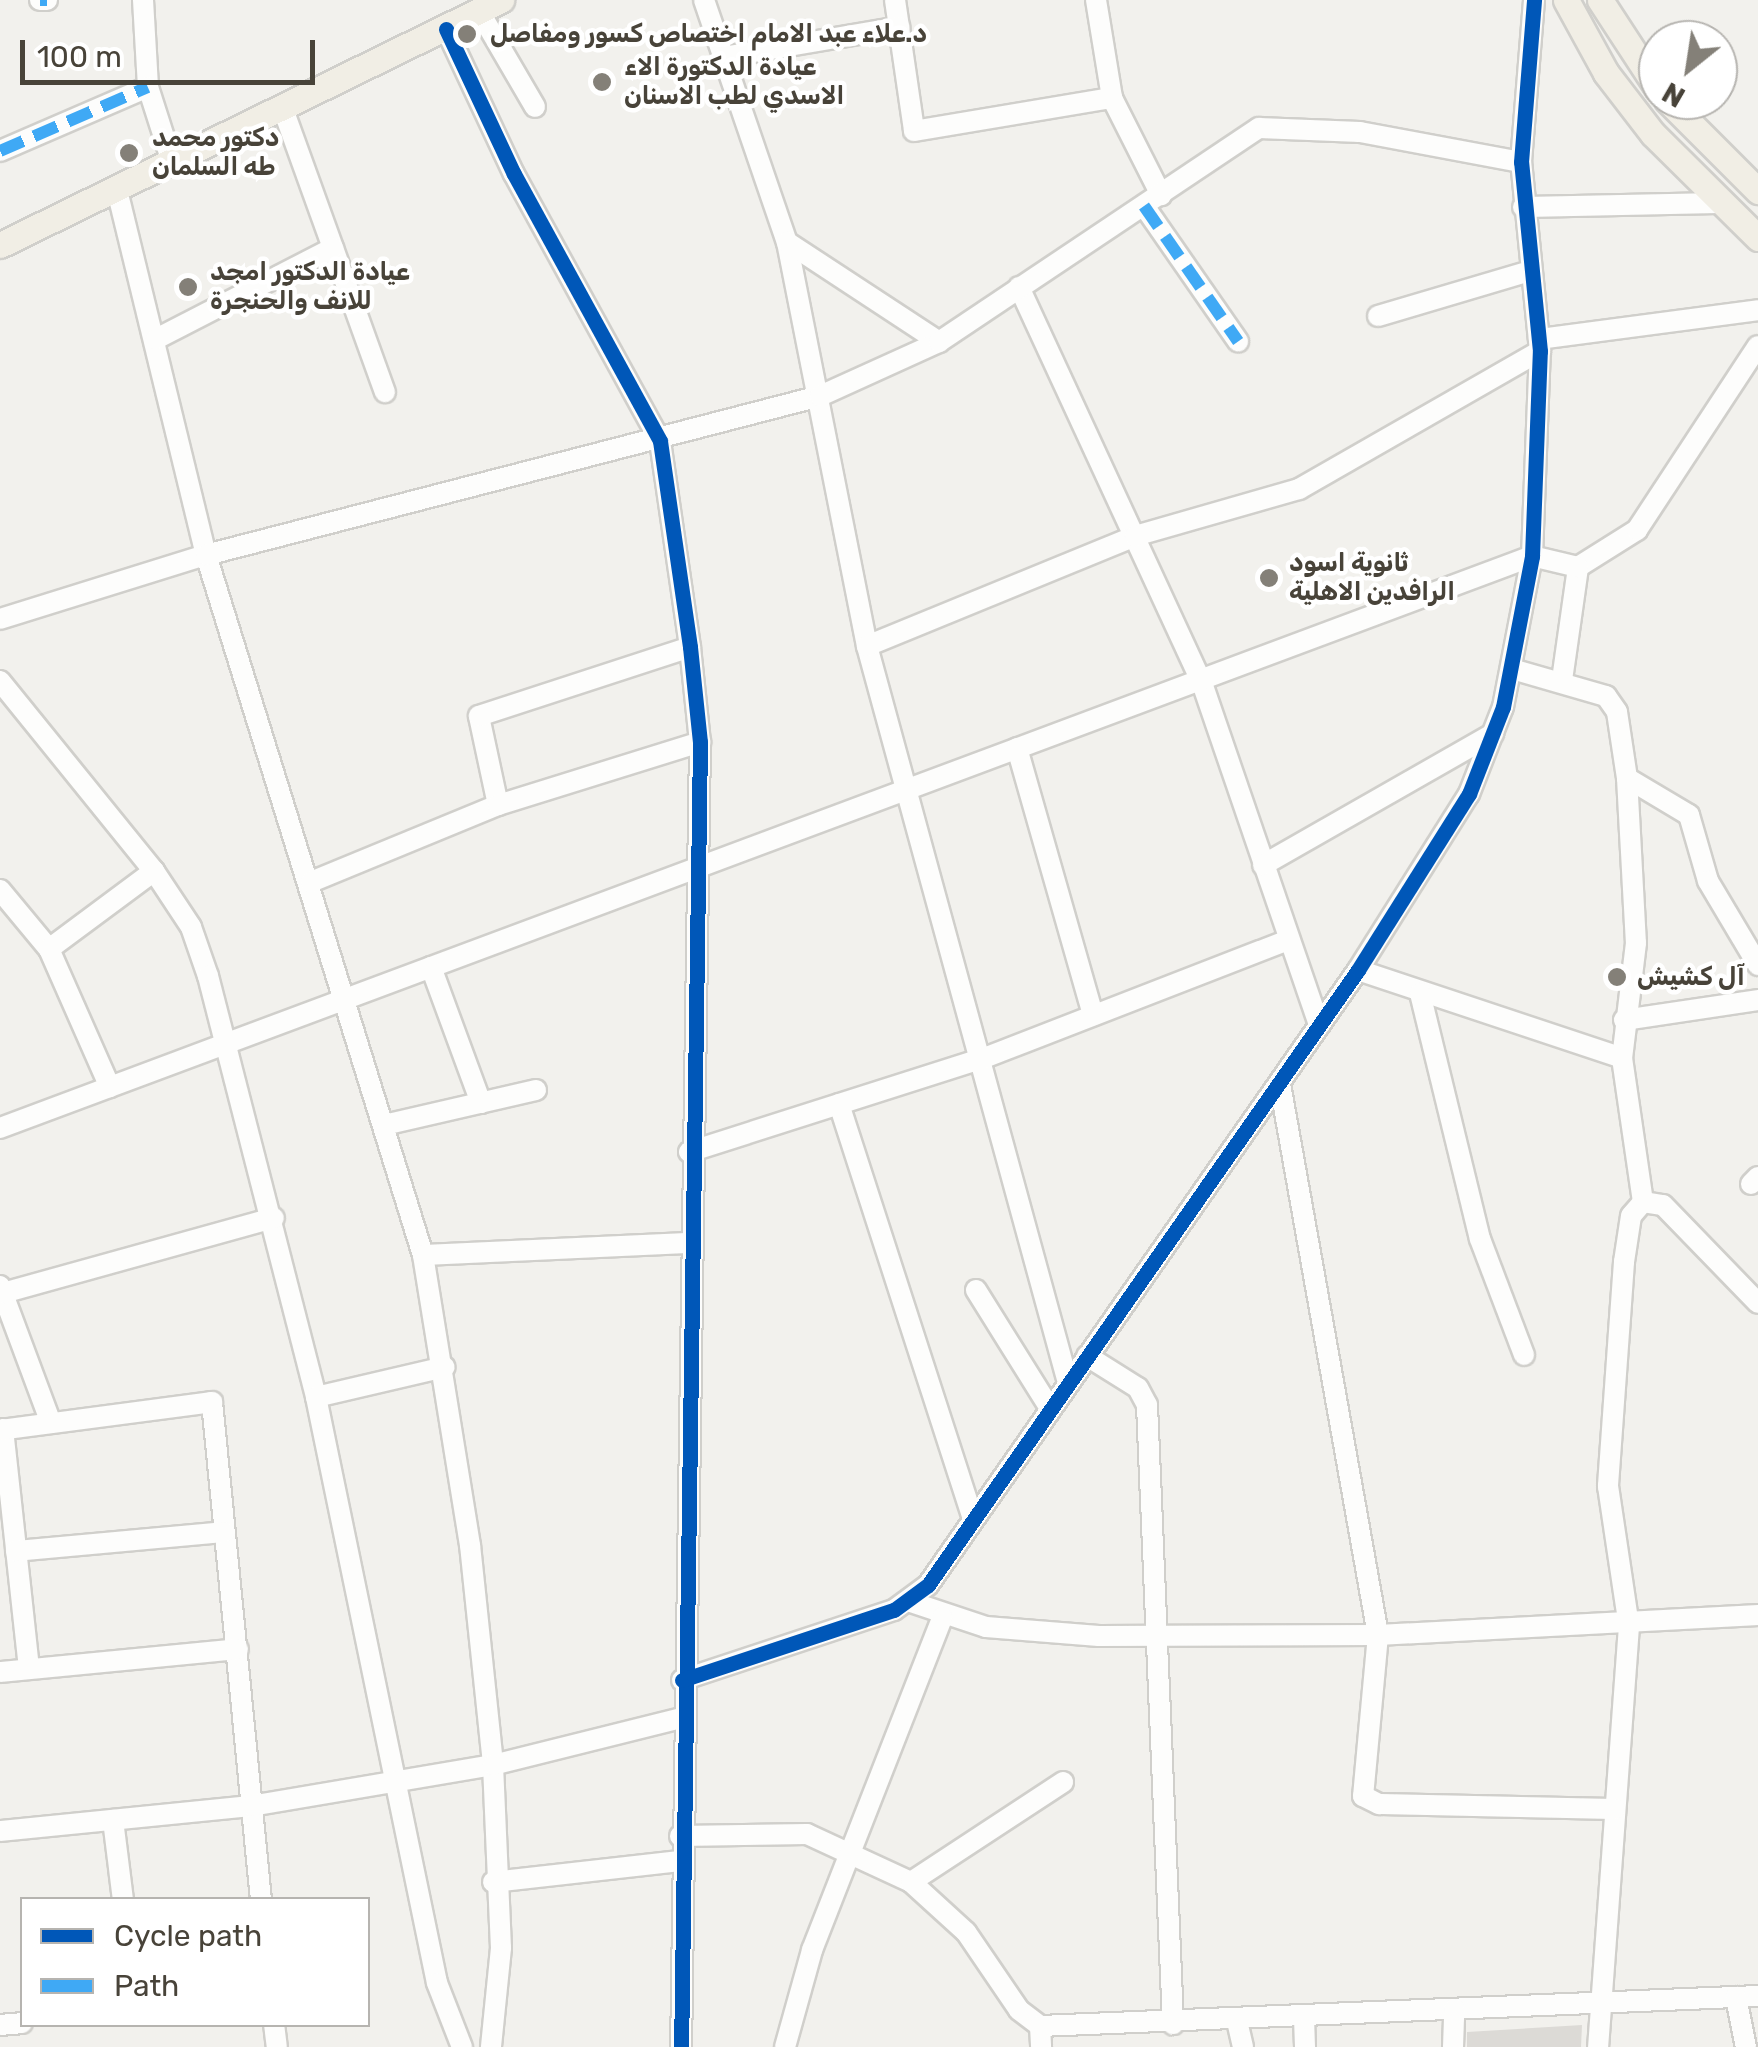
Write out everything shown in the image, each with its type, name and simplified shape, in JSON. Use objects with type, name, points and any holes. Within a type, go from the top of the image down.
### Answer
[{"type":"main road","points":[[1566,0],[1606,73],[1720,203],[1758,238]]},
{"type":"main road","points":[[1600,0],[1638,58]]},
{"type":"main road","points":[[0,246],[490,5]]},
{"type":"main road","points":[[1688,120],[1756,183]]},
{"type":"street","points":[[143,0],[148,87],[172,162]]},
{"type":"street","points":[[704,0],[787,242],[867,646],[984,1058],[1068,1379]]},
{"type":"street","points":[[895,0],[914,131],[1112,98]]},
{"type":"street","points":[[1096,0],[1112,98],[1152,201],[1238,341]]},
{"type":"street","points":[[682,1680],[911,1602],[1280,1084],[1470,794],[1512,669],[1532,556],[1539,345],[1520,162],[1534,0]]},
{"type":"street","points":[[490,5],[535,107]]},
{"type":"street","points":[[724,57],[899,27]]},
{"type":"street","points":[[446,29],[514,174],[660,441],[690,646],[700,742],[689,1152],[681,2047]]},
{"type":"street","points":[[0,151],[148,87]]},
{"type":"street","points":[[283,109],[385,392]]},
{"type":"street","points":[[0,618],[206,555],[660,441],[820,396],[939,342],[1259,128],[1360,132],[1520,162]]},
{"type":"street","points":[[117,190],[206,555],[347,998],[423,1255],[445,1367],[493,1765],[493,1882],[501,1948],[491,2047]]},
{"type":"street","points":[[1523,207],[1720,203]]},
{"type":"street","points":[[787,242],[939,342]]},
{"type":"street","points":[[156,339],[332,248]]},
{"type":"street","points":[[1378,316],[1530,270]]},
{"type":"street","points":[[1019,288],[1201,680],[1319,1025]]},
{"type":"street","points":[[867,646],[1135,536],[1299,489],[1539,345],[1758,310]]},
{"type":"street","points":[[0,1128],[1532,556],[1578,567],[1637,530],[1758,346]]},
{"type":"street","points":[[1562,680],[1578,567]]},
{"type":"street","points":[[498,805],[479,716],[690,646]]},
{"type":"street","points":[[1512,669],[1562,680],[1612,703],[1627,778],[1636,943],[1622,1058],[1643,1202]]},
{"type":"street","points":[[0,681],[154,871],[191,927],[274,1218],[316,1398],[390,1782],[437,1983],[462,2047]]},
{"type":"street","points":[[1264,865],[1492,734]]},
{"type":"street","points":[[310,882],[498,805],[700,742]]},
{"type":"street","points":[[1017,748],[1093,1015]]},
{"type":"street","points":[[1627,778],[1689,815],[1708,881],[1758,964]]},
{"type":"street","points":[[49,949],[154,871]]},
{"type":"street","points":[[0,890],[49,949],[110,1087]]},
{"type":"street","points":[[689,1152],[984,1058],[1288,940]]},
{"type":"street","points":[[432,967],[480,1103]]},
{"type":"street","points":[[1358,970],[1420,994],[1622,1058]]},
{"type":"street","points":[[1420,994],[1480,1238],[1524,1355]]},
{"type":"street","points":[[1624,1020],[1758,1000]]},
{"type":"street","points":[[1280,1084],[1378,1636],[1363,1796],[1379,1804],[1615,1810]]},
{"type":"street","points":[[384,1125],[536,1090]]},
{"type":"street","points":[[838,1104],[973,1519]]},
{"type":"street","points":[[1643,1202],[1663,1205],[1758,1303]]},
{"type":"street","points":[[1598,2047],[1629,1626],[1608,1486],[1624,1262],[1630,1216],[1643,1202]]},
{"type":"street","points":[[51,1423],[1,1289],[274,1218]]},
{"type":"street","points":[[423,1255],[688,1243]]},
{"type":"street","points":[[976,1290],[1049,1406]]},
{"type":"street","points":[[1087,1356],[1145,1395],[1173,2024]]},
{"type":"street","points":[[316,1398],[445,1367]]},
{"type":"street","points":[[29,1668],[2,1430],[212,1402],[261,1897]]},
{"type":"street","points":[[16,1551],[224,1532]]},
{"type":"street","points":[[911,1602],[942,1618],[1156,1636],[1378,1636],[1629,1626],[1758,1615]]},
{"type":"street","points":[[785,2047],[848,1853],[942,1618]]},
{"type":"street","points":[[0,1672],[238,1649]]},
{"type":"street","points":[[0,1831],[251,1806],[493,1765],[682,1718]]},
{"type":"street","points":[[910,1882],[1063,1782]]},
{"type":"street","points":[[114,1820],[123,1897]]},
{"type":"street","points":[[680,1836],[807,1834],[910,1882],[966,1932],[1037,2041],[1173,2024],[1758,1996]]},
{"type":"street","points":[[493,1882],[680,1861]]},
{"type":"street","points":[[1736,1998],[1746,2047]]},
{"type":"street","points":[[1453,2047],[1454,2009]]},
{"type":"street","points":[[1304,2018],[1305,2047]]},
{"type":"street","points":[[1238,2021],[1243,2047]]},
{"type":"building","points":[[1582,2025],[1581,2047],[1467,2047],[1467,2032]]},
{"type":"marked path","points":[[40,0],[47,0]]},
{"type":"marked path","points":[[0,151],[148,87]]},
{"type":"marked path","points":[[1144,206],[1238,341]]},
{"type":"cycle path","points":[[682,1680],[894,1610],[928,1585],[1358,970],[1469,794],[1503,707],[1532,556],[1540,351],[1521,162],[1534,0]]},
{"type":"cycle path","points":[[446,29],[514,174],[660,441],[690,647],[700,742],[681,2047]]},
{"type":"place","name":"د.علاء عبد الامام اختصاص كسور ومفاصل","points":[[467,34]]},
{"type":"place","name":"عيادة الدكتورة الاء الاسدي لطب الاسنان","points":[[602,82]]},
{"type":"place","name":"دكتور محمد طه السلمان","points":[[129,153]]},
{"type":"place","name":"عيادة الدكتور امجد للانف والحنجرة","points":[[188,287]]},
{"type":"place","name":"ثانوية اسود الرافدين الاهلية","points":[[1269,578]]},
{"type":"place","name":"آل كشيش","points":[[1617,977]]}]
